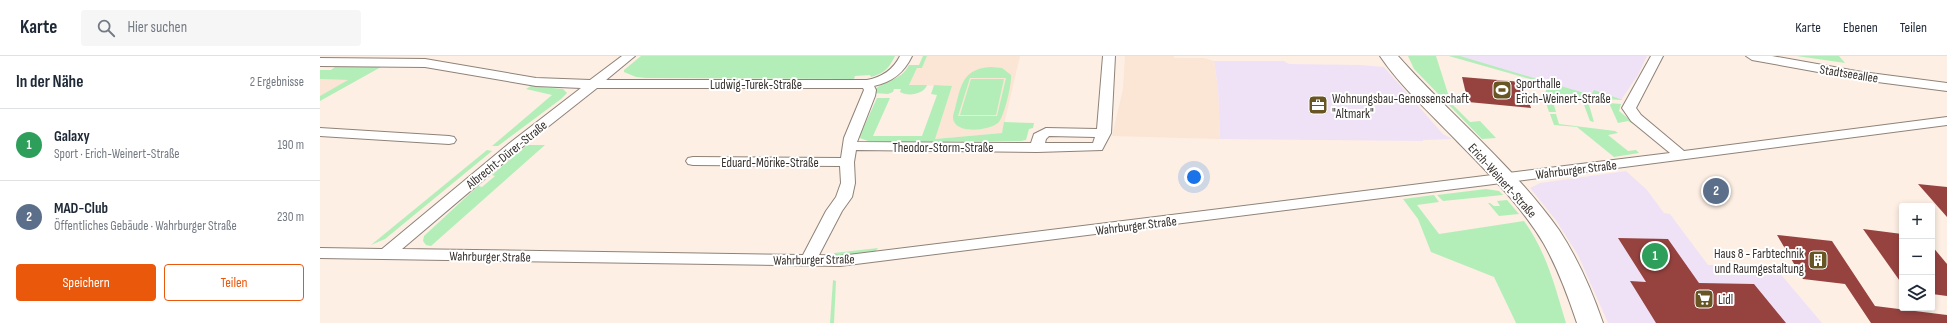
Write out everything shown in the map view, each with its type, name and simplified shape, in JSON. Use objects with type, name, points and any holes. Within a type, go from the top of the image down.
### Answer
[{"type":"street","name":"Albrecht-Dürer-Straße","points":[[385,255],[516,145],[629,56]]},
{"type":"street","name":"Ludwig-Turek-Straße","points":[[320,62],[417,60],[536,82],[593,84],[867,84],[889,78],[898,71],[906,56]]},
{"type":"street","name":"Theodor-Storm-Straße","points":[[849,146],[1037,148],[1097,147],[1102,143],[1104,133],[1110,56]]},
{"type":"street","name":"Erich-Weinert-Straße","points":[[1389,56],[1504,179],[1550,235],[1570,273],[1590,323]]},
{"type":"street","points":[[1657,56],[1630,108],[1636,118],[1682,156]]},
{"type":"street","name":"Stadtseeallee","points":[[1752,56],[1856,75],[1947,87]]},
{"type":"street","points":[[808,261],[834,211],[844,197],[849,179],[847,162],[849,146],[869,96],[870,90],[867,84]]},
{"type":"street","name":"Wahrburger Straße","points":[[320,253],[808,261],[866,258],[1504,179],[1947,121]]},
{"type":"street","points":[[320,132],[449,140]]},
{"type":"street","name":"Eduard-Mörike-Straße","points":[[693,161],[847,162]]},
{"type":"shaded area","points":[[927,56],[1020,56],[1002,133],[934,139],[952,86],[909,85],[917,68],[922,68]]},
{"type":"shaded area","points":[[1125,56],[1174,56],[1174,58],[1204,58],[1214,61],[1218,90],[1220,139],[1112,136],[1123,89]]},
{"type":"shaded area","points":[[1449,56],[1647,56],[1638,75],[1621,100],[1593,97]]},
{"type":"shaded area","name":"Wohnungsbau-Genossenschaft \"Altmark\"","points":[[1214,61],[1284,61],[1289,64],[1362,65],[1384,67],[1443,134],[1452,139],[1423,141],[1220,139],[1218,90]]},
{"type":"shaded area","points":[[320,79],[349,80],[320,96]]},
{"type":"shaded area","points":[[1626,171],[1647,190],[1664,213],[1670,214],[1708,265],[1773,265],[1822,323],[1608,323],[1578,255],[1555,219],[1530,188],[1540,183]]},
{"type":"green space","points":[[641,56],[895,56],[891,64],[880,74],[871,77],[870,75],[855,76],[854,79],[646,78],[636,77],[624,72],[624,70]]},
{"type":"green space","points":[[923,56],[927,56],[922,68],[917,68],[909,85],[927,85],[923,91],[915,94],[903,94],[900,92],[901,89],[894,89],[893,92],[888,94],[874,93],[874,90],[878,87],[902,74],[909,65],[919,65]]},
{"type":"green space","points":[[1408,56],[1436,56],[1451,103],[1447,103],[1414,69]]},
{"type":"green space","points":[[1449,56],[1460,56],[1591,95],[1594,90],[1623,100],[1587,98],[1594,122],[1590,121],[1581,97],[1561,94],[1562,99],[1552,98],[1556,112],[1549,112],[1544,97],[1548,84]]},
{"type":"green space","points":[[1797,56],[1839,56],[1845,63]]},
{"type":"green space","points":[[335,67],[381,67],[320,101],[320,96],[348,80],[320,79],[320,70],[331,70]]},
{"type":"green space","points":[[991,67],[1002,68],[1011,75],[1003,115],[998,123],[993,126],[971,130],[964,129],[954,122],[953,116],[960,90],[967,77],[973,72]],"holes":[[[970,78],[1006,78],[997,116],[958,116]]]},
{"type":"green space","points":[[971,79],[1004,79],[996,115],[960,115]]},
{"type":"green space","points":[[934,85],[952,86],[935,139],[1002,133],[1004,122],[1034,123],[1033,128],[1029,129],[1026,140],[1021,141],[868,141],[859,137],[877,98],[890,98],[873,136],[922,136],[937,95],[931,94]]},
{"type":"green space","points":[[531,86],[563,89],[567,93],[498,146],[492,146],[552,95],[526,89]]},
{"type":"green space","points":[[1609,103],[1621,104],[1619,111],[1640,128],[1628,121],[1618,123]]},
{"type":"green space","points":[[1449,105],[1453,105],[1470,122],[1480,121],[1496,138],[1482,139]]},
{"type":"green space","points":[[1550,114],[1556,114],[1559,124],[1615,131],[1618,133],[1608,135],[1628,151],[1636,150],[1639,153],[1614,157],[1577,127],[1554,125]]},
{"type":"green space","points":[[527,145],[545,145],[431,246],[426,245],[423,241],[424,236],[478,186],[482,187],[495,176],[492,175]]},
{"type":"green space","points":[[487,150],[492,151],[385,239],[371,245]]},
{"type":"green space","points":[[1486,189],[1499,191],[1503,195],[1443,201],[1437,195]]},
{"type":"green space","points":[[1434,195],[1439,202],[1417,205],[1439,234],[1524,221],[1539,245],[1554,283],[1566,323],[1516,323],[1494,277],[1431,252],[1418,219],[1403,199]]},
{"type":"green space","points":[[1507,200],[1519,214],[1499,216],[1488,203],[1494,206],[1500,206],[1497,201]]},
{"type":"green space","points":[[878,248],[874,253],[834,257],[834,253]]},
{"type":"green space","points":[[833,280],[836,281],[834,323],[830,323]]},
{"type":"building","name":"Sporthalle Erich-Weinert-Straße","points":[[1462,77],[1522,82],[1531,108],[1468,102]]},
{"type":"building","points":[[1918,184],[1947,187],[1947,217]]},
{"type":"building","points":[[1863,229],[1899,234],[1899,280]]},
{"type":"building","name":"Haus 8 - Farbtechnik und Raumgestaltung","points":[[1777,235],[1832,241],[1875,306],[1899,309],[1899,311],[1915,311],[1947,315],[1947,323],[1871,323],[1845,284],[1803,279]]},
{"type":"building","name":"Lidl","points":[[1618,238],[1668,239],[1699,283],[1754,284],[1786,323],[1656,323],[1630,281],[1646,282]]},
{"type":"building","points":[[1935,250],[1947,264],[1947,296],[1935,294]]},
{"type":"place","name":"Sporthalle Erich-Weinert-Straße","points":[[1502,90]]},
{"type":"place","name":"Wohnungsbau-Genossenschaft \"Altmark\"","points":[[1318,105]]},
{"type":"place","name":"MAD-Club","points":[[1716,191]]},
{"type":"place","name":"Galaxy","points":[[1655,256]]},
{"type":"place","name":"Haus 8 - Farbtechnik und Raumgestaltung","points":[[1818,260]]},
{"type":"place","name":"Lidl","points":[[1704,299]]}]
